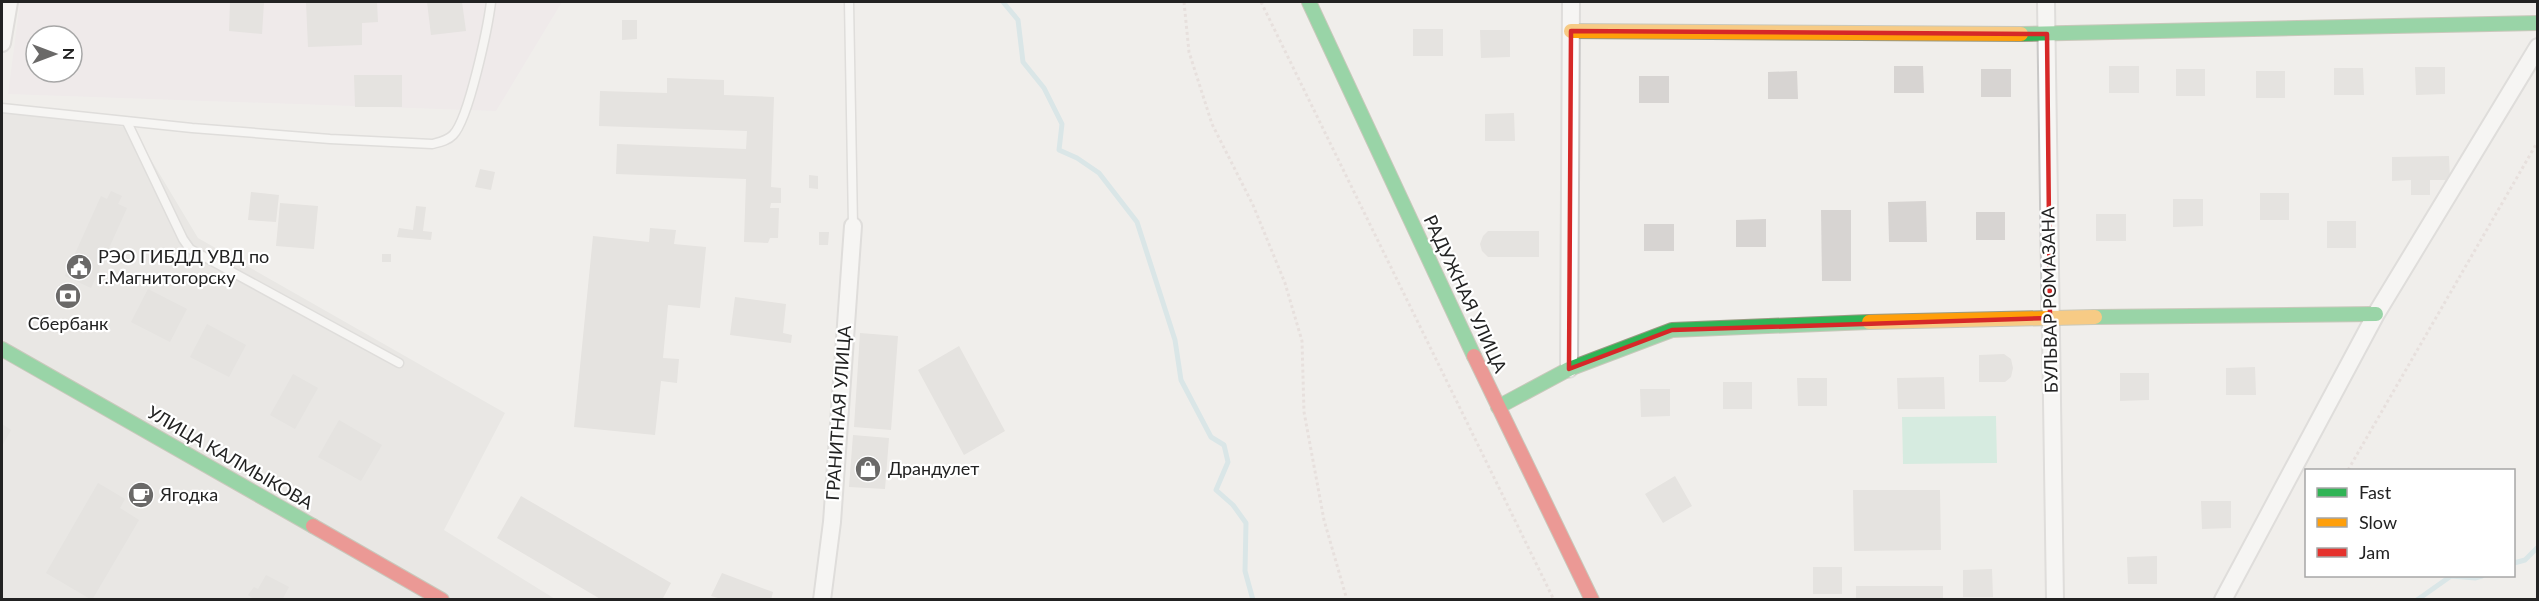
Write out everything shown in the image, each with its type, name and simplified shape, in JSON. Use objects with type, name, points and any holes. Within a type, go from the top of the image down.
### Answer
[{"type":"street","points":[[2,43],[9,2]]},
{"type":"street","name":"РАДУЖНАЯ УЛИЦА","points":[[1309,2],[1498,407],[1592,600]]},
{"type":"street","points":[[1569,369],[1570,2]]},
{"type":"street","name":"БУЛЬВАР РОМАЗАНА","points":[[2046,2],[2055,600]]},
{"type":"street","points":[[1571,31],[2047,34],[2538,23]]},
{"type":"street","points":[[2223,600],[2376,314],[2538,46]]},
{"type":"street","name":"ГРАНИТНАЯ УЛИЦА","points":[[822,600],[831,522],[853,226]]},
{"type":"street","points":[[1498,407],[1569,369],[1672,330],[1756,325],[2050,318],[2376,314]]},
{"type":"street","name":"УЛИЦА КАЛМЫКОВА","points":[[2,349],[442,600]]},
{"type":"lane","points":[[2,108],[128,122],[330,139],[432,144],[445,141],[454,134],[460,122],[472,85],[491,2]]},
{"type":"lane","points":[[849,2],[853,226]]},
{"type":"lane","points":[[128,122],[183,239],[190,249],[399,363]]},
{"type":"path","points":[[1184,2],[1189,52],[1212,124],[1253,205],[1286,283],[1302,341],[1304,412],[1324,520],[1347,600]]},
{"type":"path","points":[[1261,2],[1554,600]]},
{"type":"path","points":[[2349,469],[2538,141]]},
{"type":"highlighted area","points":[[1571,31],[2047,34],[2050,318],[1672,330],[1569,369]]},
{"type":"shaded area","points":[[20,2],[562,2],[496,111],[8,94]]},
{"type":"shaded area","points":[[2,109],[132,128],[198,238],[505,413],[444,530],[555,599],[2,599]]},
{"type":"green space","points":[[1996,416],[1997,463],[1903,464],[1902,417]]},
{"type":"building","points":[[230,2],[264,2],[262,34],[229,31]]},
{"type":"building","points":[[306,2],[377,2],[378,22],[362,23],[362,45],[308,47]]},
{"type":"building","points":[[427,2],[462,2],[466,31],[431,35]]},
{"type":"building","points":[[622,20],[637,20],[637,39],[622,40]]},
{"type":"building","points":[[1413,29],[1443,29],[1443,56],[1413,56]]},
{"type":"building","points":[[1480,30],[1510,30],[1510,57],[1481,58]]},
{"type":"building","points":[[1894,66],[1923,66],[1924,93],[1894,93]]},
{"type":"building","points":[[2109,66],[2139,66],[2139,93],[2109,93]]},
{"type":"building","points":[[2415,67],[2445,67],[2445,94],[2416,95]]},
{"type":"building","points":[[2334,68],[2363,68],[2364,95],[2334,95]]},
{"type":"building","points":[[1981,69],[2011,69],[2011,97],[1981,97]]},
{"type":"building","points":[[2176,69],[2205,69],[2205,96],[2176,96]]},
{"type":"building","points":[[1797,71],[1798,99],[1768,99],[1768,72]]},
{"type":"building","points":[[2256,71],[2285,71],[2285,98],[2256,98]]},
{"type":"building","points":[[354,75],[402,75],[402,107],[355,107]]},
{"type":"building","points":[[1639,76],[1669,76],[1669,103],[1639,103]]},
{"type":"building","points":[[667,78],[724,80],[724,95],[774,97],[771,187],[781,188],[781,203],[771,203],[770,208],[779,208],[778,238],[770,238],[768,243],[744,242],[746,179],[616,174],[617,144],[746,149],[747,131],[599,126],[600,91],[667,93]]},
{"type":"building","points":[[1514,113],[1515,141],[1485,141],[1485,114]]},
{"type":"building","points":[[2449,156],[2450,180],[2430,180],[2430,195],[2411,195],[2411,180],[2392,181],[2392,157]]},
{"type":"building","points":[[480,169],[495,172],[491,190],[475,187]]},
{"type":"building","points":[[809,175],[818,176],[818,189],[809,188]]},
{"type":"building","points":[[111,191],[122,196],[118,204],[127,208],[91,288],[65,276],[101,196],[107,199]]},
{"type":"building","points":[[251,192],[279,195],[276,222],[248,220]]},
{"type":"building","points":[[2260,193],[2289,193],[2289,220],[2260,220]]},
{"type":"building","points":[[2173,199],[2203,199],[2203,226],[2173,227]]},
{"type":"building","points":[[1926,201],[1927,242],[1889,242],[1888,202]]},
{"type":"building","points":[[280,203],[318,206],[314,249],[276,246]]},
{"type":"building","points":[[416,206],[426,207],[423,231],[432,232],[431,240],[397,237],[399,228],[413,230]]},
{"type":"building","points":[[1821,210],[1851,210],[1851,281],[1822,281]]},
{"type":"building","points":[[1976,212],[2005,212],[2005,240],[1976,240]]},
{"type":"building","points":[[2096,214],[2126,214],[2126,241],[2096,241]]},
{"type":"building","points":[[1766,219],[1766,247],[1736,247],[1736,220]]},
{"type":"building","points":[[2327,221],[2356,221],[2356,248],[2327,248]]},
{"type":"building","points":[[1644,224],[1674,224],[1674,251],[1644,251]]},
{"type":"building","points":[[650,228],[676,230],[674,244],[706,247],[700,308],[668,305],[663,358],[679,359],[677,383],[661,381],[655,435],[574,427],[593,236],[649,242]]},
{"type":"building","points":[[1488,231],[1539,231],[1539,257],[1488,257],[1482,251],[1480,244]]},
{"type":"building","points":[[819,232],[829,232],[828,245],[819,245]]},
{"type":"building","points":[[382,254],[391,254],[391,262],[382,262]]},
{"type":"building","points":[[148,289],[187,309],[170,342],[131,322]]},
{"type":"building","points":[[735,297],[786,304],[783,333],[792,335],[791,343],[730,335]]},
{"type":"building","points":[[207,324],[246,345],[229,377],[190,357]]},
{"type":"building","points":[[860,333],[898,336],[891,430],[854,427]]},
{"type":"building","points":[[959,346],[1005,431],[964,455],[918,370]]},
{"type":"building","points":[[2004,354],[2011,359],[2013,368],[2011,377],[2005,382],[1979,382],[1979,355]]},
{"type":"building","points":[[2255,367],[2256,395],[2226,395],[2226,368]]},
{"type":"building","points":[[2120,373],[2149,373],[2149,400],[2120,401]]},
{"type":"building","points":[[293,374],[318,388],[295,429],[270,415]]},
{"type":"building","points":[[1944,377],[1945,409],[1898,409],[1897,378]]},
{"type":"building","points":[[1797,378],[1827,378],[1827,406],[1798,406]]},
{"type":"building","points":[[1723,382],[1752,382],[1752,409],[1723,409]]},
{"type":"building","points":[[1640,389],[1670,389],[1670,416],[1641,417]]},
{"type":"building","points":[[339,420],[382,445],[361,481],[318,457]]},
{"type":"building","points":[[2,424],[11,430],[2,446]]},
{"type":"building","points":[[853,435],[889,438],[885,489],[849,487]]},
{"type":"building","points":[[1675,476],[1692,506],[1663,523],[1645,494]]},
{"type":"building","points":[[98,483],[125,499],[120,508],[139,520],[92,600],[46,573]]},
{"type":"building","points":[[1853,490],[1940,490],[1941,550],[1854,551]]},
{"type":"building","points":[[521,496],[671,583],[662,600],[602,600],[497,538]]},
{"type":"building","points":[[2201,501],[2231,501],[2231,528],[2202,529]]},
{"type":"building","points":[[2157,556],[2157,584],[2128,584],[2127,557]]},
{"type":"building","points":[[1813,567],[1842,567],[1842,594],[1813,594]]},
{"type":"building","points":[[1992,569],[1993,597],[1963,597],[1963,570]]},
{"type":"building","points":[[722,573],[773,592],[771,600],[725,600],[711,596]]},
{"type":"building","points":[[266,575],[289,587],[282,600],[255,600],[248,595],[254,587],[258,589]]},
{"type":"building","points":[[1856,586],[1943,586],[1943,600],[1856,600]]},
{"type":"waterway","points":[[1003,2],[1018,20],[1023,62],[1044,88],[1062,124],[1059,150],[1077,158],[1099,173],[1137,222],[1175,340],[1181,380],[1211,437],[1224,445],[1228,462],[1216,490],[1233,505],[1246,523],[1245,571],[1253,600]]},
{"type":"waterway","points":[[2515,563],[2525,560],[2538,547]]},
{"type":"waterway","points":[[2417,600],[2450,577]]},
{"type":"waterway","points":[[2463,577],[2478,577]]},
{"type":"traffic: fast","points":[[1309,2],[1474,356]]},
{"type":"traffic: fast","points":[[2021,34],[2538,23]]},
{"type":"traffic: fast","points":[[2095,317],[2376,314]]},
{"type":"traffic: fast","points":[[1498,407],[1569,369],[1672,330],[1869,322]]},
{"type":"traffic: fast","points":[[2,349],[313,526]]},
{"type":"traffic: slow","points":[[1571,31],[2021,34]]},
{"type":"traffic: slow","points":[[1869,322],[2095,317]]},
{"type":"traffic: jam","points":[[1474,356],[1592,600]]},
{"type":"traffic: jam","points":[[313,526],[442,600]]},
{"type":"place","name":"РЭО ГИБДД УВД по г.Магнитогорску","points":[[79,267]]},
{"type":"place","name":"Сбербанк","points":[[68,296]]},
{"type":"place","name":"Драндулет","points":[[868,469]]},
{"type":"place","name":"Ягодка","points":[[141,495]]}]
